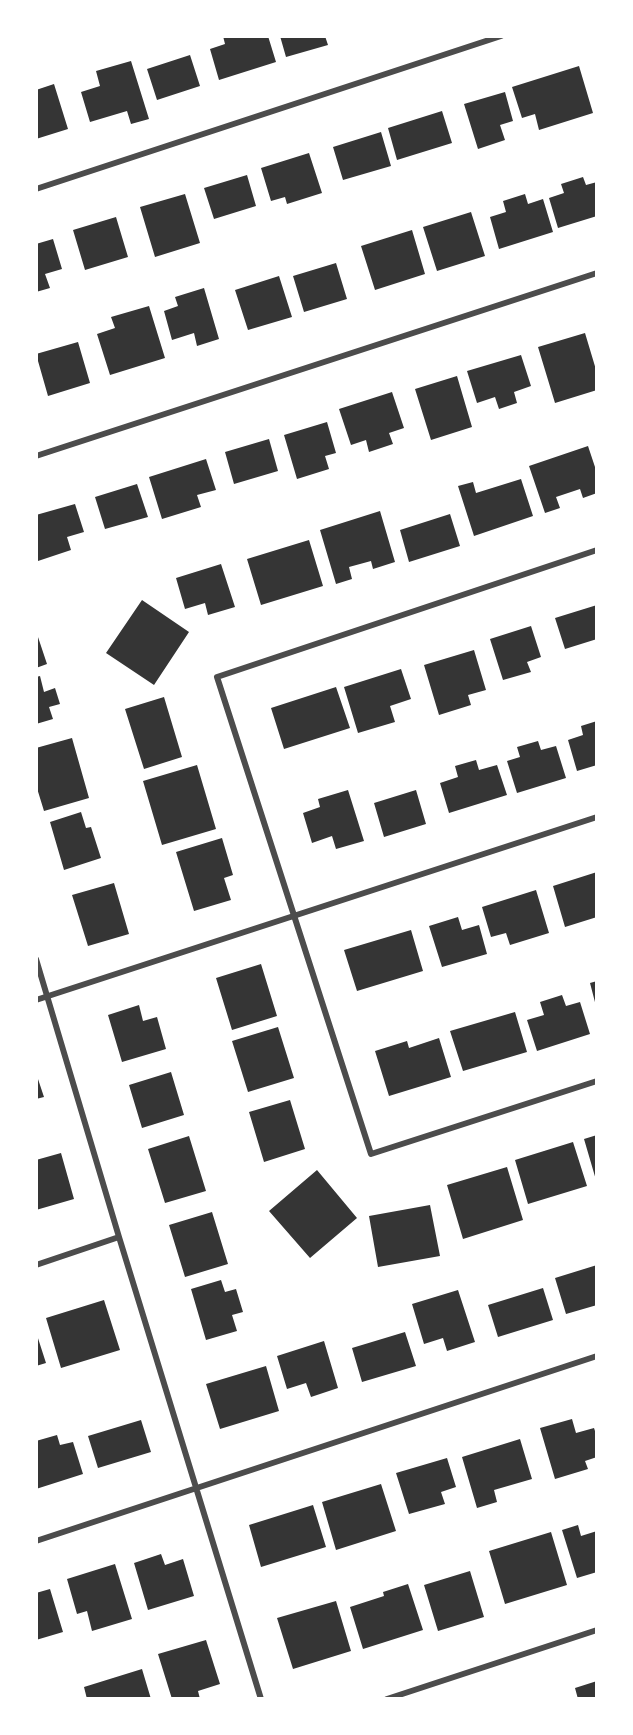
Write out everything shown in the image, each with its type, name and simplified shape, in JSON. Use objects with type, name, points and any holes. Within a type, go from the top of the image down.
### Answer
[{"type":"street","points":[[36,189],[501,36]]},
{"type":"street","points":[[36,456],[597,273]]},
{"type":"street","points":[[597,550],[216,677],[370,1154],[597,1081]]},
{"type":"street","points":[[36,1000],[597,817]]},
{"type":"street","points":[[36,959],[261,1699]]},
{"type":"street","points":[[36,1265],[119,1238]]},
{"type":"street","points":[[36,1541],[597,1356]]},
{"type":"street","points":[[387,1699],[597,1630]]},
{"type":"building","points":[[223,36],[268,36],[276,62],[219,80],[210,49],[225,44]]},
{"type":"building","points":[[280,36],[325,36],[328,45],[286,57]]},
{"type":"building","points":[[190,55],[200,86],[157,100],[147,69]]},
{"type":"building","points":[[131,61],[149,119],[131,124],[127,111],[90,122],[81,92],[100,86],[96,71]]},
{"type":"building","points":[[579,66],[593,113],[539,130],[535,114],[522,118],[512,87]]},
{"type":"building","points":[[54,84],[68,129],[36,139],[36,90]]},
{"type":"building","points":[[505,92],[513,121],[500,125],[505,140],[478,149],[464,104]]},
{"type":"building","points":[[442,111],[452,143],[397,160],[388,128]]},
{"type":"building","points":[[381,132],[391,166],[343,180],[333,147]]},
{"type":"building","points":[[309,153],[322,193],[287,204],[285,197],[271,201],[261,168]]},
{"type":"building","points":[[247,175],[256,206],[214,219],[204,188]]},
{"type":"building","points":[[583,177],[586,185],[597,182],[597,216],[558,228],[549,198],[564,193],[561,184]]},
{"type":"building","points":[[185,194],[200,243],[155,257],[140,207]]},
{"type":"building","points":[[525,194],[528,204],[543,199],[553,232],[499,249],[490,217],[506,212],[503,201]]},
{"type":"building","points":[[471,212],[485,256],[437,271],[423,227]]},
{"type":"building","points":[[116,217],[128,257],[85,270],[73,230]]},
{"type":"building","points":[[412,230],[425,274],[375,290],[361,246]]},
{"type":"building","points":[[53,239],[62,269],[45,274],[50,288],[36,292],[36,244]]},
{"type":"building","points":[[336,263],[347,299],[304,312],[293,276]]},
{"type":"building","points":[[279,276],[292,317],[248,330],[235,290]]},
{"type":"building","points":[[204,288],[219,339],[197,346],[194,333],[172,340],[164,311],[178,306],[175,297]]},
{"type":"building","points":[[149,306],[165,358],[110,375],[97,334],[115,328],[111,317]]},
{"type":"building","points":[[585,333],[597,373],[597,390],[555,403],[538,347]]},
{"type":"building","points":[[78,342],[90,383],[48,396],[36,354]]},
{"type":"building","points":[[521,355],[531,386],[514,392],[517,403],[499,409],[495,397],[477,403],[467,371]]},
{"type":"building","points":[[457,376],[472,427],[431,440],[415,389]]},
{"type":"building","points":[[392,392],[404,428],[389,433],[393,444],[369,452],[366,440],[351,445],[339,409]]},
{"type":"building","points":[[327,422],[336,453],[325,456],[329,469],[297,479],[284,435]]},
{"type":"building","points":[[269,439],[278,471],[234,484],[225,452]]},
{"type":"building","points":[[588,446],[597,473],[597,493],[583,498],[580,489],[556,497],[560,508],[545,513],[529,466]]},
{"type":"building","points":[[206,459],[216,490],[197,495],[201,507],[162,519],[149,477]]},
{"type":"building","points":[[521,479],[533,516],[474,536],[458,486],[473,482],[476,493]]},
{"type":"building","points":[[137,484],[148,517],[105,529],[95,497]]},
{"type":"building","points":[[75,504],[84,532],[67,537],[71,550],[38,561],[36,515]]},
{"type":"building","points":[[380,511],[395,562],[373,569],[371,561],[349,567],[352,579],[336,584],[320,530]]},
{"type":"building","points":[[450,514],[460,546],[409,562],[400,530]]},
{"type":"building","points":[[309,540],[323,586],[261,605],[247,559]]},
{"type":"building","points":[[221,564],[235,607],[208,615],[205,603],[185,609],[176,578]]},
{"type":"building","points":[[142,600],[189,632],[154,685],[106,653]]},
{"type":"building","points":[[597,605],[597,639],[565,649],[555,618]]},
{"type":"building","points":[[531,626],[541,657],[527,662],[531,672],[503,680],[490,639]]},
{"type":"building","points":[[36,631],[47,664],[36,668]]},
{"type":"building","points":[[474,650],[486,690],[468,695],[471,705],[439,715],[424,665]]},
{"type":"building","points":[[401,669],[411,699],[390,706],[395,722],[358,733],[344,687]]},
{"type":"building","points":[[40,676],[44,692],[55,688],[60,704],[49,707],[53,719],[36,724],[36,677]]},
{"type":"building","points":[[336,687],[350,728],[284,749],[271,708]]},
{"type":"building","points":[[164,697],[182,757],[144,769],[125,709]]},
{"type":"building","points":[[597,721],[597,765],[577,771],[568,740],[583,735],[581,726]]},
{"type":"building","points":[[72,738],[89,798],[44,811],[36,785],[36,748]]},
{"type":"building","points":[[538,741],[541,750],[556,746],[566,778],[517,793],[507,761],[520,757],[517,747]]},
{"type":"building","points":[[476,760],[479,770],[497,765],[507,795],[449,813],[440,783],[458,777],[455,766]]},
{"type":"building","points":[[197,765],[216,829],[162,845],[143,781]]},
{"type":"building","points":[[348,790],[364,841],[336,849],[332,836],[312,843],[303,813],[320,807],[318,799]]},
{"type":"building","points":[[416,790],[426,824],[384,837],[374,803]]},
{"type":"building","points":[[81,812],[86,828],[91,827],[101,858],[64,870],[50,822]]},
{"type":"building","points":[[222,838],[233,875],[224,878],[231,900],[194,911],[176,852]]},
{"type":"building","points":[[597,872],[597,917],[565,927],[553,886]]},
{"type":"building","points":[[114,883],[129,934],[88,946],[72,895]]},
{"type":"building","points":[[536,890],[549,933],[510,945],[506,933],[491,937],[482,907]]},
{"type":"building","points":[[458,917],[462,930],[479,925],[487,954],[442,967],[429,926]]},
{"type":"building","points":[[411,930],[423,971],[357,991],[344,950]]},
{"type":"building","points":[[261,964],[277,1016],[232,1030],[216,978]]},
{"type":"building","points":[[597,981],[597,1006],[596,1006],[590,983]]},
{"type":"building","points":[[562,995],[566,1006],[580,1002],[590,1034],[537,1051],[527,1020],[544,1015],[540,1002]]},
{"type":"building","points":[[139,1005],[143,1021],[157,1017],[166,1049],[122,1062],[108,1015]]},
{"type":"building","points":[[515,1012],[527,1052],[463,1071],[450,1031]]},
{"type":"building","points":[[278,1027],[294,1078],[248,1092],[232,1041]]},
{"type":"building","points":[[439,1038],[451,1077],[389,1096],[375,1051],[407,1041],[409,1048]]},
{"type":"building","points":[[171,1072],[184,1115],[142,1128],[129,1085]]},
{"type":"building","points":[[36,1073],[44,1097],[36,1099]]},
{"type":"building","points":[[290,1100],[305,1149],[264,1162],[249,1112]]},
{"type":"building","points":[[597,1135],[597,1180],[596,1180],[584,1139]]},
{"type":"building","points":[[189,1136],[206,1191],[165,1203],[148,1149]]},
{"type":"building","points":[[573,1142],[587,1186],[528,1204],[515,1160]]},
{"type":"building","points":[[61,1153],[74,1199],[36,1210],[36,1160]]},
{"type":"building","points":[[507,1167],[523,1220],[463,1239],[447,1185]]},
{"type":"building","points":[[317,1170],[357,1218],[310,1258],[269,1211]]},
{"type":"building","points":[[430,1205],[440,1256],[378,1267],[369,1216]]},
{"type":"building","points":[[212,1212],[228,1264],[185,1277],[169,1225]]},
{"type":"building","points":[[597,1265],[597,1305],[566,1314],[555,1278]]},
{"type":"building","points":[[221,1280],[225,1292],[236,1289],[243,1312],[232,1315],[237,1331],[206,1340],[191,1289]]},
{"type":"building","points":[[543,1288],[553,1320],[498,1337],[488,1305]]},
{"type":"building","points":[[458,1290],[475,1342],[447,1351],[443,1338],[424,1344],[412,1304]]},
{"type":"building","points":[[104,1300],[120,1350],[61,1368],[46,1318]]},
{"type":"building","points":[[36,1332],[46,1363],[36,1366]]},
{"type":"building","points":[[405,1332],[416,1366],[362,1382],[352,1348]]},
{"type":"building","points":[[324,1341],[338,1388],[311,1397],[306,1383],[287,1389],[277,1356]]},
{"type":"building","points":[[266,1366],[279,1411],[220,1429],[206,1384]]},
{"type":"building","points":[[572,1419],[576,1433],[594,1428],[597,1437],[597,1457],[585,1461],[588,1469],[555,1479],[540,1428]]},
{"type":"building","points":[[141,1420],[151,1452],[98,1468],[88,1436]]},
{"type":"building","points":[[57,1435],[60,1445],[73,1442],[83,1474],[36,1489],[36,1441]]},
{"type":"building","points":[[520,1439],[532,1479],[494,1490],[497,1502],[477,1508],[462,1457]]},
{"type":"building","points":[[447,1458],[456,1487],[441,1492],[445,1504],[409,1514],[396,1473]]},
{"type":"building","points":[[381,1484],[396,1531],[336,1550],[322,1502]]},
{"type":"building","points":[[313,1505],[326,1547],[261,1567],[249,1525]]},
{"type":"building","points":[[578,1525],[581,1536],[597,1531],[597,1572],[577,1578],[562,1530]]},
{"type":"building","points":[[551,1532],[567,1585],[505,1604],[489,1551]]},
{"type":"building","points":[[161,1554],[165,1565],[183,1559],[194,1596],[148,1610],[134,1563]]},
{"type":"building","points":[[115,1564],[132,1619],[92,1631],[87,1611],[77,1614],[67,1579]]},
{"type":"building","points":[[470,1571],[484,1617],[438,1631],[424,1585]]},
{"type":"building","points":[[408,1584],[423,1630],[363,1649],[350,1607],[384,1596],[383,1592]]},
{"type":"building","points":[[50,1589],[63,1632],[36,1640],[36,1593]]},
{"type":"building","points":[[336,1601],[351,1651],[293,1669],[277,1618]]},
{"type":"building","points":[[206,1640],[220,1684],[198,1691],[200,1699],[172,1699],[158,1654]]},
{"type":"building","points":[[142,1669],[151,1699],[87,1699],[84,1687]]},
{"type":"building","points":[[597,1681],[597,1699],[578,1699],[575,1688]]}]
